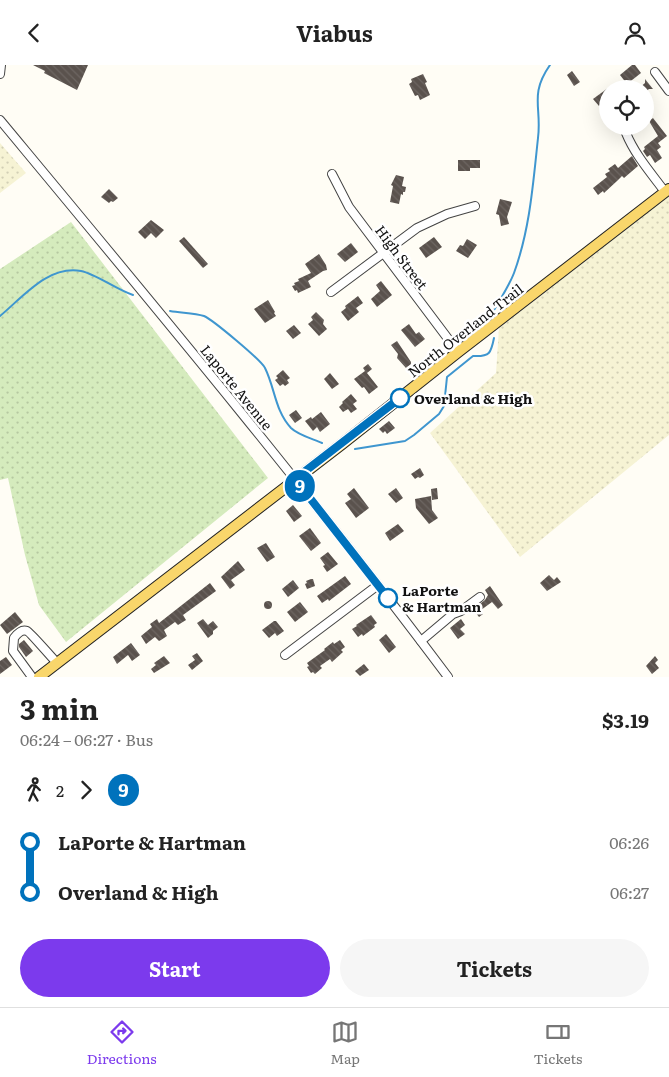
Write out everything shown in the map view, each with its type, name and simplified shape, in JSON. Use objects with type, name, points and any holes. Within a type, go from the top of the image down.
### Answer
[{"type":"main road","name":"North Overland Trail","points":[[39,677],[667,191]]},
{"type":"street","points":[[0,74],[1,65]]},
{"type":"street","points":[[655,72],[669,91]]},
{"type":"street","name":"Laporte Avenue","points":[[0,120],[218,383],[378,585],[448,677]]},
{"type":"street","points":[[627,135],[641,161],[667,191]]},
{"type":"street","name":"High Street","points":[[332,174],[349,207],[458,352]]},
{"type":"street","points":[[331,292],[417,228],[431,221],[475,206]]},
{"type":"street","points":[[285,655],[378,585]]},
{"type":"street","points":[[421,641],[453,614],[461,611],[480,597]]},
{"type":"street","points":[[32,677],[13,651],[14,638],[21,631],[30,632],[46,653],[57,663]]},
{"type":"shaded area","points":[[0,143],[26,173],[0,193]]},
{"type":"shaded area","points":[[669,196],[669,435],[520,557],[430,433],[496,373],[499,328]]},
{"type":"green space","points":[[71,222],[268,478],[66,642],[39,605],[25,555],[8,478],[0,480],[0,269]]},
{"type":"building","points":[[33,65],[88,65],[77,90],[44,73],[45,71]]},
{"type":"building","points":[[632,65],[635,65],[641,73],[632,80],[624,80],[620,75]]},
{"type":"building","points":[[572,71],[580,82],[574,86],[567,75]]},
{"type":"building","points":[[423,74],[430,95],[420,100],[418,95],[415,96],[409,84],[412,82],[411,79]]},
{"type":"building","points":[[599,95],[599,106],[593,99]]},
{"type":"building","points":[[654,119],[667,136],[658,143],[661,147],[657,150],[662,158],[655,163],[650,155],[647,157],[643,151],[644,147],[658,136],[654,129]]},
{"type":"building","points":[[632,156],[638,166],[624,178],[622,176],[604,193],[603,191],[598,195],[593,188],[607,177],[605,174],[610,171],[608,169],[615,164],[618,168]]},
{"type":"building","points":[[458,160],[480,160],[480,168],[470,168],[470,171],[458,171]]},
{"type":"building","points":[[396,175],[404,177],[402,186],[406,187],[403,195],[401,194],[399,204],[390,202],[393,186],[391,185]]},
{"type":"building","points":[[109,189],[118,198],[109,203],[101,197]]},
{"type":"building","points":[[500,199],[512,202],[507,217],[509,224],[501,226],[499,215],[496,214]]},
{"type":"building","points":[[151,220],[164,230],[156,238],[151,233],[145,239],[138,232]]},
{"type":"building","points":[[184,237],[208,264],[203,268],[179,241]]},
{"type":"building","points":[[434,237],[442,247],[426,258],[419,248]]},
{"type":"building","points":[[467,239],[477,245],[468,258],[456,251],[460,245],[463,246]]},
{"type":"building","points":[[351,243],[358,252],[345,262],[337,254]]},
{"type":"building","points":[[319,254],[327,270],[308,281],[311,287],[298,293],[292,286],[299,281],[298,279],[311,273],[305,264]]},
{"type":"building","points":[[381,281],[392,295],[377,307],[371,299],[380,291],[376,285]]},
{"type":"building","points":[[358,296],[363,303],[356,308],[359,312],[348,321],[341,312],[346,308],[345,306]]},
{"type":"building","points":[[268,300],[276,316],[265,323],[254,309]]},
{"type":"building","points":[[316,312],[324,320],[323,324],[327,329],[319,336],[308,324],[313,320],[311,317]]},
{"type":"building","points":[[409,324],[416,334],[419,332],[425,339],[415,347],[401,330]]},
{"type":"building","points":[[294,325],[301,333],[293,339],[286,331]]},
{"type":"building","points":[[397,341],[411,362],[406,368],[397,358],[398,354],[391,345]]},
{"type":"building","points":[[368,364],[372,369],[367,373],[378,387],[369,394],[354,379],[365,371],[363,368]]},
{"type":"building","points":[[283,370],[290,378],[287,380],[289,383],[285,386],[283,384],[280,386],[275,380],[278,378],[276,376]]},
{"type":"building","points":[[330,373],[339,384],[332,389],[324,379]]},
{"type":"building","points":[[351,394],[357,401],[353,404],[357,409],[351,413],[348,409],[343,412],[339,407]]},
{"type":"building","points":[[296,410],[302,418],[295,423],[289,415]]},
{"type":"building","points":[[321,412],[330,424],[320,432],[317,427],[313,431],[305,421],[311,417],[312,419]]},
{"type":"building","points":[[389,421],[395,428],[387,434],[385,431],[383,433],[379,429]]},
{"type":"building","points":[[420,468],[424,475],[415,479],[411,474]]},
{"type":"building","points":[[354,488],[369,508],[356,518],[345,503],[351,499],[347,494]]},
{"type":"building","points":[[396,488],[403,498],[396,503],[388,494]]},
{"type":"building","points":[[437,488],[438,499],[432,500],[431,489]]},
{"type":"building","points":[[431,496],[432,510],[438,518],[429,524],[416,508],[415,499]]},
{"type":"building","points":[[293,505],[302,516],[294,522],[286,511]]},
{"type":"building","points":[[398,524],[404,531],[390,541],[385,533]]},
{"type":"building","points":[[310,528],[321,543],[311,551],[299,536]]},
{"type":"building","points":[[266,543],[275,557],[267,562],[257,548]]},
{"type":"building","points":[[328,552],[338,564],[327,572],[320,558]]},
{"type":"building","points":[[238,561],[245,570],[231,580],[235,585],[230,589],[221,577]]},
{"type":"building","points":[[549,575],[554,580],[557,577],[561,582],[547,591],[540,583]]},
{"type":"building","points":[[345,576],[351,584],[329,601],[328,599],[322,603],[317,596]]},
{"type":"building","points":[[313,579],[315,586],[307,589],[306,581]]},
{"type":"building","points":[[293,580],[299,588],[288,597],[282,589]]},
{"type":"building","points":[[210,583],[216,591],[183,615],[186,620],[178,625],[175,622],[164,630],[167,636],[161,640],[159,641],[155,637],[146,644],[141,636],[152,627],[150,624],[157,619],[159,623]]},
{"type":"building","points":[[490,586],[503,605],[498,609],[492,602],[481,610],[483,614],[479,617],[473,609],[485,600],[488,595],[485,590]]},
{"type":"building","points":[[268,601],[272,605],[268,609],[264,605]]},
{"type":"building","points":[[300,602],[308,612],[295,622],[287,612]]},
{"type":"building","points":[[15,612],[23,622],[7,634],[0,625]]},
{"type":"building","points":[[371,615],[377,623],[374,625],[375,627],[363,636],[362,634],[358,637],[352,629]]},
{"type":"building","points":[[203,619],[208,625],[213,621],[218,627],[208,638],[197,623]]},
{"type":"building","points":[[461,619],[465,625],[460,629],[465,634],[458,639],[450,628]]},
{"type":"building","points":[[274,621],[284,631],[277,636],[275,633],[269,638],[262,630]]},
{"type":"building","points":[[386,634],[396,647],[389,653],[379,640]]},
{"type":"building","points":[[24,640],[33,651],[26,657],[19,647],[19,644]]},
{"type":"building","points":[[340,640],[345,647],[341,650],[343,652],[332,662],[330,659],[320,666],[322,668],[315,674],[311,673],[307,663],[333,642],[334,644]]},
{"type":"building","points":[[131,643],[140,655],[132,661],[128,655],[117,664],[113,657]]},
{"type":"building","points":[[197,653],[203,661],[192,670],[188,665],[195,660],[192,656]]},
{"type":"building","points":[[164,656],[170,663],[154,673],[151,669],[156,665],[154,663]]},
{"type":"building","points":[[655,656],[658,660],[655,663],[659,668],[652,674],[646,666]]},
{"type":"building","points":[[6,657],[12,665],[0,674],[0,661]]},
{"type":"building","points":[[364,664],[369,670],[360,676],[355,671]]},
{"type":"waterway","points":[[493,315],[514,273],[524,240],[538,138],[538,93],[544,75],[550,65]]},
{"type":"waterway","points":[[0,316],[37,284],[58,273],[69,270],[87,273],[133,295]]},
{"type":"waterway","points":[[170,311],[204,316],[246,349],[265,368],[278,407],[291,428],[302,435],[322,443]]},
{"type":"waterway","points":[[355,449],[405,441],[414,435],[439,414],[444,406],[447,377],[473,356],[483,356],[489,353],[494,338]]},
{"type":"bus line","name":"9","points":[[388,598],[295,479],[400,398]]},
{"type":"place","name":"Overland & High","points":[[400,398]]},
{"type":"place","name":"LaPorte & Hartman","points":[[388,598]]}]
